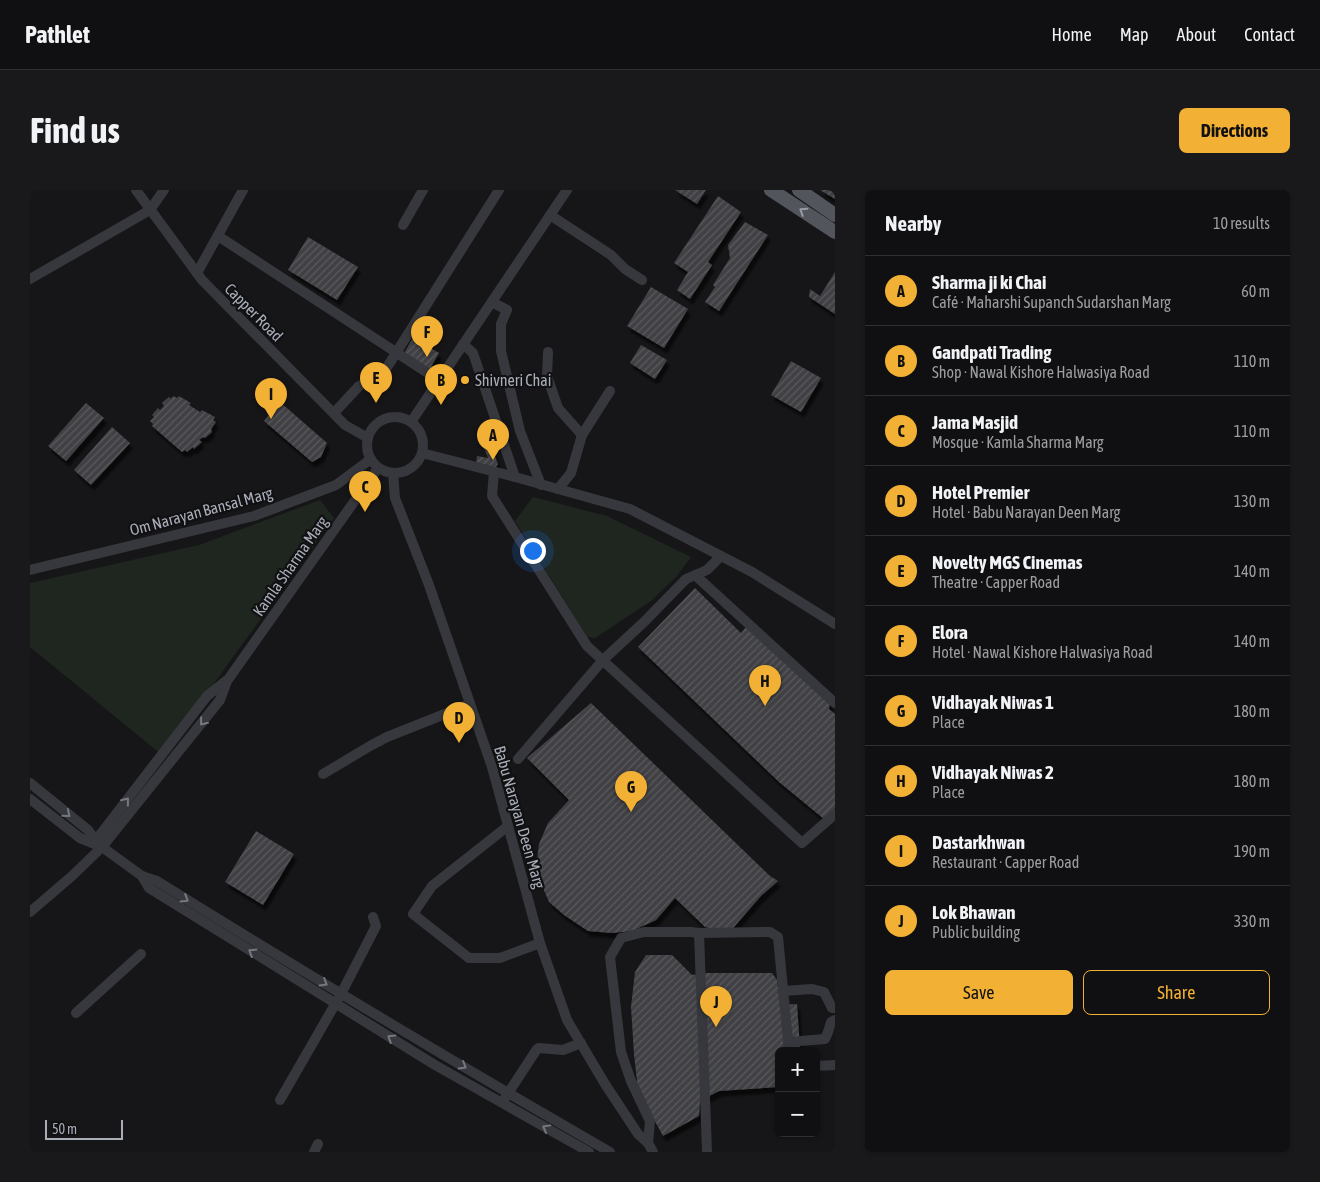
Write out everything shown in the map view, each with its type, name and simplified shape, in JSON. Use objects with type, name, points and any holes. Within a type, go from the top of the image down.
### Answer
[{"type":"main road","points":[[771,190],[835,232]]},
{"type":"main road","points":[[799,190],[835,215]]},
{"type":"street","name":"Capper Road","points":[[136,190],[202,280],[345,424],[368,438]]},
{"type":"street","points":[[30,279],[150,210],[164,190]]},
{"type":"street","points":[[196,273],[243,190]]},
{"type":"street","points":[[403,225],[423,190]]},
{"type":"street","points":[[334,413],[359,386],[384,372],[499,190]]},
{"type":"street","points":[[411,422],[567,190]]},
{"type":"street","points":[[550,214],[612,255],[625,269],[642,280]]},
{"type":"street","points":[[218,236],[440,381]]},
{"type":"street","points":[[492,302],[507,310],[501,324],[501,351],[520,431],[541,484]]},
{"type":"street","points":[[463,344],[472,353],[515,477]]},
{"type":"street","points":[[548,352],[547,376],[558,408],[582,435]]},
{"type":"street","points":[[558,489],[571,473],[582,435],[610,391]]},
{"type":"street","points":[[393,417],[404,418],[411,422],[420,432],[424,442],[422,453],[411,469],[393,473],[378,468],[371,459],[367,448],[368,438],[373,428],[382,420],[393,417]]},
{"type":"street","points":[[422,453],[630,509],[752,572],[835,624]]},
{"type":"street","name":"Om Narayan Bansal Marg","points":[[30,570],[254,516],[336,485],[371,459]]},
{"type":"street","name":"Kamla Sharma Marg","points":[[99,844],[169,764],[220,700],[227,681],[378,468]]},
{"type":"street","points":[[494,472],[492,496],[587,646],[802,843],[835,814]]},
{"type":"street","name":"Babu Narayan Deen Marg","points":[[393,473],[395,498],[429,585],[492,767],[540,944],[567,1020],[638,1134],[651,1147]]},
{"type":"street","points":[[518,759],[603,660],[686,579],[707,570],[721,556]]},
{"type":"street","points":[[695,575],[835,703]]},
{"type":"street","name":"Kamla Sharma Marg","points":[[99,844],[160,757],[208,696],[227,681]]},
{"type":"street","points":[[323,774],[387,737],[470,704]]},
{"type":"street","points":[[160,757],[169,764]]},
{"type":"street","points":[[30,783],[88,830],[99,844],[142,876],[149,888],[338,999],[418,1039],[610,1152]]},
{"type":"street","points":[[30,799],[80,838],[99,844]]},
{"type":"street","points":[[508,826],[432,886],[413,914],[469,958],[500,958],[540,944]]},
{"type":"street","points":[[30,912],[72,876],[99,844]]},
{"type":"street","points":[[280,1100],[338,999],[376,926],[373,917]]},
{"type":"street","points":[[651,1147],[650,1121],[630,1081],[621,1052],[610,957],[620,938],[644,932],[770,932],[778,937],[788,1046],[825,1039],[831,1022],[835,1020]]},
{"type":"street","points":[[699,933],[707,1152]]},
{"type":"street","points":[[76,1013],[142,954]]},
{"type":"street","points":[[784,991],[812,989],[824,992],[832,1008],[835,1008]]},
{"type":"street","points":[[338,999],[411,1050],[589,1152]]},
{"type":"street","points":[[411,1050],[418,1039]]},
{"type":"street","points":[[502,1103],[537,1049],[562,1050],[581,1043]]},
{"type":"street","points":[[820,1066],[835,1065]]},
{"type":"shaded area","points":[[533,497],[607,516],[691,557],[677,576],[651,601],[595,638],[587,637],[515,521]]},
{"type":"shaded area","points":[[320,500],[334,518],[162,755],[30,647],[30,583],[199,545]]},
{"type":"building","points":[[675,190],[706,190],[697,204]]},
{"type":"building","points":[[820,190],[835,190],[835,199]]},
{"type":"building","points":[[718,196],[741,212],[708,262],[712,265],[690,299],[677,290],[688,272],[674,263]]},
{"type":"building","points":[[745,222],[768,235],[719,311],[705,302],[730,258],[728,245]]},
{"type":"building","points":[[308,237],[358,267],[337,300],[288,270]]},
{"type":"building","points":[[835,272],[835,314],[809,297],[810,289],[820,296]]},
{"type":"building","points":[[651,287],[688,309],[664,348],[627,326]]},
{"type":"building","points":[[413,338],[439,353],[428,372],[403,355]]},
{"type":"building","points":[[641,345],[667,360],[655,379],[630,363]]},
{"type":"building","points":[[791,361],[821,378],[801,412],[771,395]]},
{"type":"building","points":[[173,396],[177,398],[179,396],[191,403],[189,405],[200,412],[202,410],[215,417],[213,420],[216,422],[211,429],[212,432],[199,440],[202,442],[194,449],[193,447],[187,452],[185,450],[182,452],[152,426],[153,424],[150,421],[158,408],[160,410],[164,406],[162,403]]},
{"type":"building","points":[[280,402],[327,443],[321,457],[312,462],[264,421]]},
{"type":"building","points":[[86,403],[104,418],[66,461],[48,446]]},
{"type":"building","points":[[112,427],[130,443],[91,485],[74,470]]},
{"type":"building","points":[[489,441],[498,464],[495,468],[476,463],[477,456],[488,458],[482,443]]},
{"type":"building","points":[[695,588],[741,633],[746,627],[830,703],[829,709],[835,714],[835,808],[824,819],[779,782],[638,647]]},
{"type":"building","points":[[591,703],[770,876],[778,881],[761,896],[733,928],[715,930],[705,927],[675,898],[656,920],[632,931],[612,933],[588,931],[549,902],[540,881],[537,860],[539,844],[548,823],[569,800],[527,758]]},
{"type":"building","points":[[256,831],[294,854],[263,905],[225,882]]},
{"type":"building","points":[[646,955],[672,955],[692,975],[707,973],[772,973],[777,980],[780,1005],[797,1004],[800,1047],[775,1047],[775,1087],[719,1091],[700,1101],[699,1116],[663,1136],[638,1090],[631,1007],[635,972]]},
{"type":"place","name":"Elora","points":[[427,357]]},
{"type":"place","name":"Shivneri Chai","points":[[465,380]]},
{"type":"place","name":"Novelty MGS Cinemas","points":[[376,403]]},
{"type":"place","name":"Gandpati Trading","points":[[441,405]]},
{"type":"place","name":"Dastarkhwan","points":[[271,419]]},
{"type":"place","name":"Sharma ji ki Chai","points":[[493,460]]},
{"type":"place","name":"Jama Masjid","points":[[365,512]]},
{"type":"place","name":"Vidhayak Niwas 2","points":[[765,706]]},
{"type":"place","name":"Hotel Premier","points":[[459,743]]},
{"type":"place","name":"Vidhayak Niwas 1","points":[[631,812]]},
{"type":"place","name":"Lok Bhawan","points":[[716,1027]]}]
